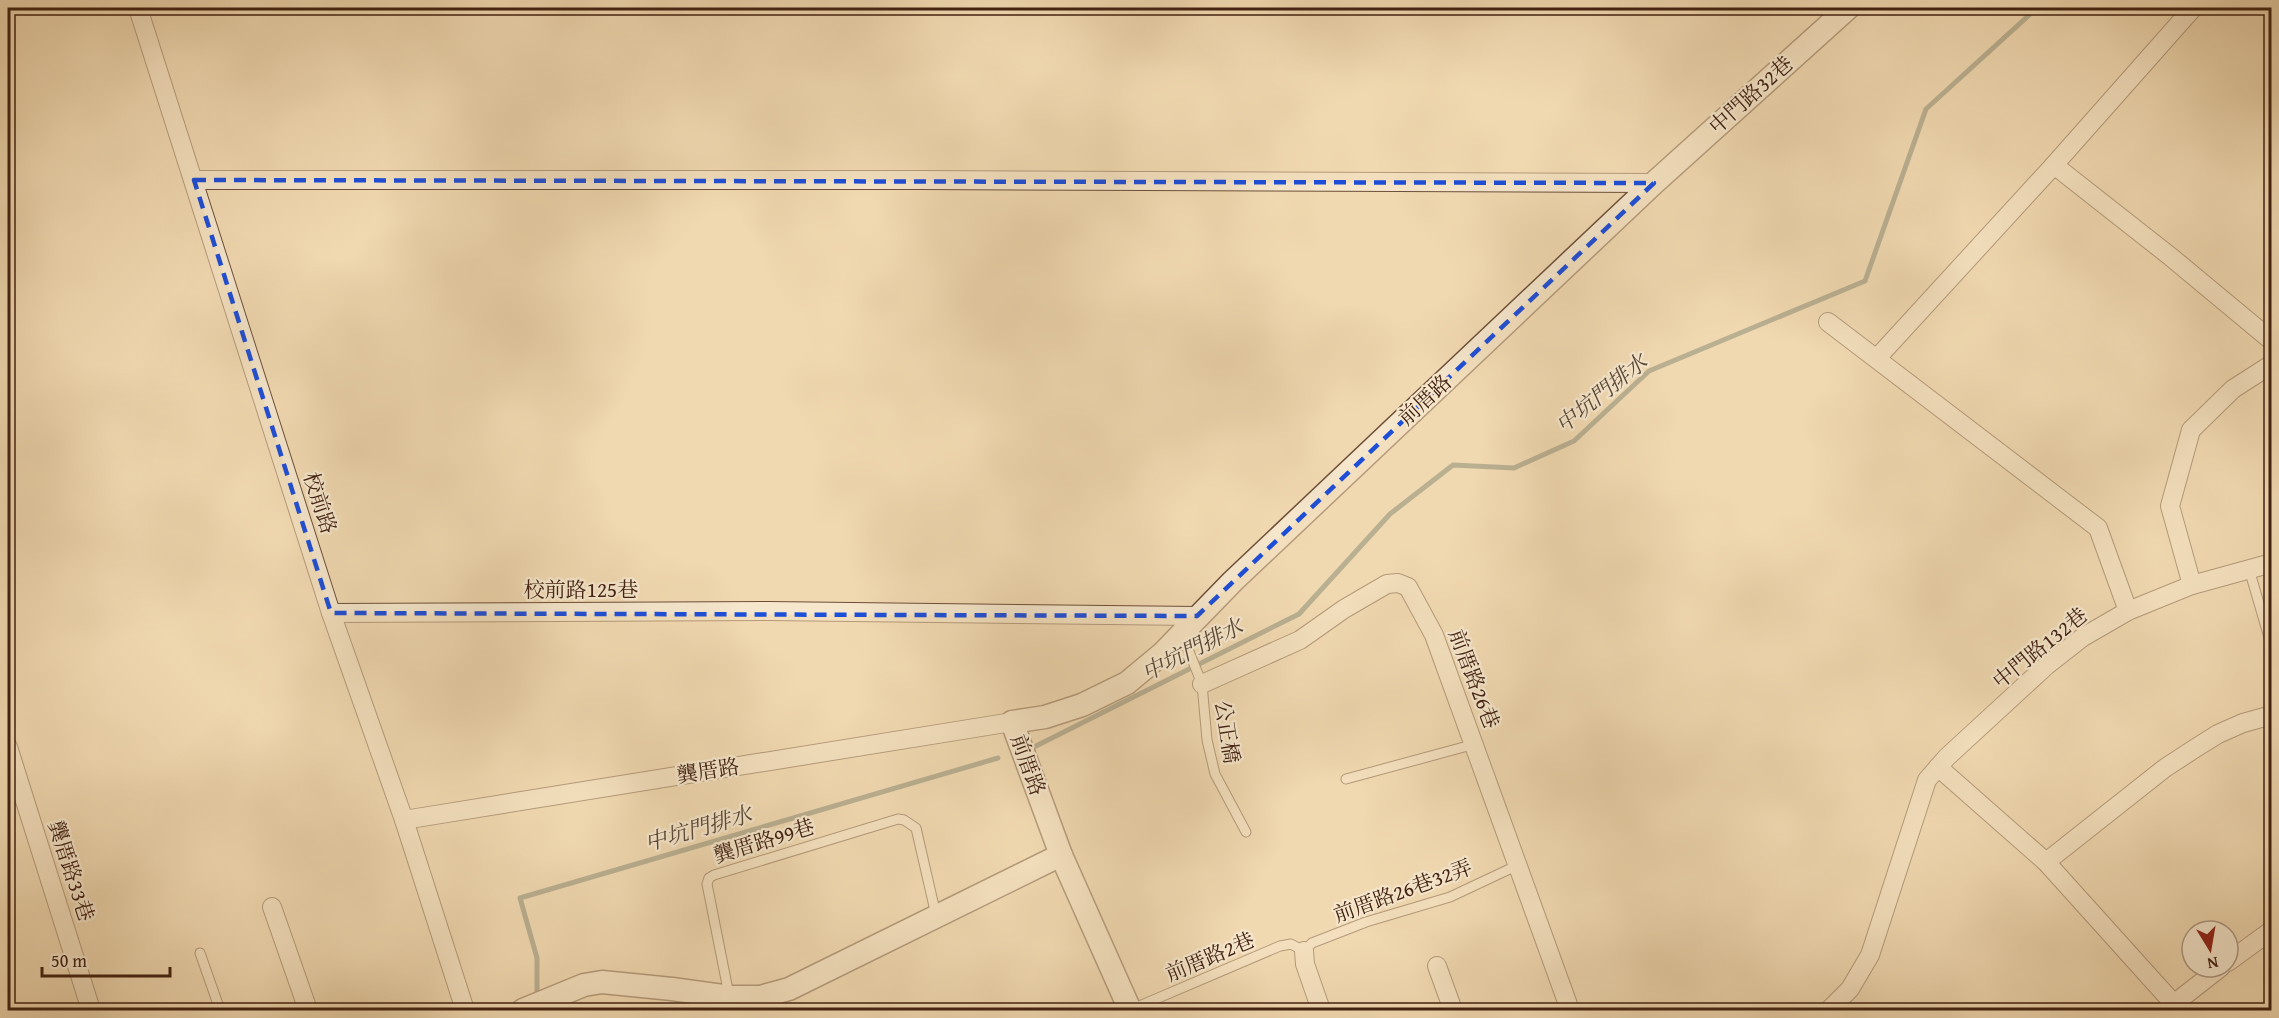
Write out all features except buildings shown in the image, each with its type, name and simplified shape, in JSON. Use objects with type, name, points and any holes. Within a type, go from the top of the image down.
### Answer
[{"type":"street","name":"校前路","points":[[138,8],[332,613],[404,820],[465,1011]]},
{"type":"street","name":"中門路32巷","points":[[1654,183],[1848,8]]},
{"type":"street","points":[[1877,358],[2054,165],[2193,8]]},
{"type":"street","points":[[2054,165],[2171,257],[2271,341]]},
{"type":"street","points":[[194,180],[1654,183]]},
{"type":"street","name":"前厝路","points":[[1130,1010],[1061,855],[1011,722],[1045,717],[1082,705],[1127,683],[1163,653],[1197,616],[1654,183]]},
{"type":"street","points":[[1828,322],[2098,528],[2128,611]]},
{"type":"street","points":[[2192,585],[2170,506],[2191,430],[2233,389],[2271,364]]},
{"type":"street","name":"中門路132巷","points":[[1829,1011],[1850,989],[1870,955],[1927,780],[1938,767],[2046,666],[2083,637],[2128,611],[2192,585],[2271,563]]},
{"type":"street","name":"前厝路26巷","points":[[1200,679],[1281,650],[1387,584],[1398,583],[1408,587],[1434,635],[1570,1011]]},
{"type":"street","name":"校前路125巷","points":[[332,613],[830,612],[1197,616]]},
{"type":"street","points":[[2046,861],[2165,768],[2194,749],[2218,734],[2271,715]]},
{"type":"street","name":"龔厝路","points":[[404,820],[1011,722]]},
{"type":"street","name":"龔厝路33巷","points":[[8,747],[91,1011]]},
{"type":"street","points":[[1938,767],[2046,861],[2169,1008],[2206,979]]},
{"type":"street","points":[[536,1005],[584,985],[602,982],[718,998],[760,997],[776,1002],[789,989],[1061,855]]},
{"type":"street","points":[[272,907],[308,1011]]},
{"type":"street","points":[[2240,953],[2271,930]]},
{"type":"street","points":[[1304,951],[1305,964],[1321,1011]]},
{"type":"street","points":[[1437,966],[1454,1011]]},
{"type":"lane","points":[[2249,569],[2271,648]]},
{"type":"lane","name":"公正橋","points":[[1182,633],[1200,679],[1207,740],[1215,774],[1246,832]]},
{"type":"lane","points":[[1346,779],[1475,744]]},
{"type":"lane","name":"龔厝路99巷","points":[[718,998],[707,884],[709,878],[714,875],[897,819],[904,820],[916,828],[936,916]]},
{"type":"lane","name":"前厝路26巷32弄","points":[[1304,951],[1312,943],[1366,922],[1450,897],[1516,866]]},
{"type":"lane","name":"前厝路2巷","points":[[1130,1010],[1280,946],[1291,944],[1304,951]]},
{"type":"lane","points":[[200,953],[220,1011]]},
{"type":"highlighted area","points":[[194,180],[1654,183],[1197,616],[331,613]]},
{"type":"waterway","name":"中坑門排水","points":[[1034,747],[1299,614],[1390,514],[1453,465],[1514,468],[1574,441],[1649,371],[1865,281],[1926,109],[2037,8]]},
{"type":"waterway","name":"中坑門排水","points":[[537,997],[537,958],[520,898],[998,758]]}]
